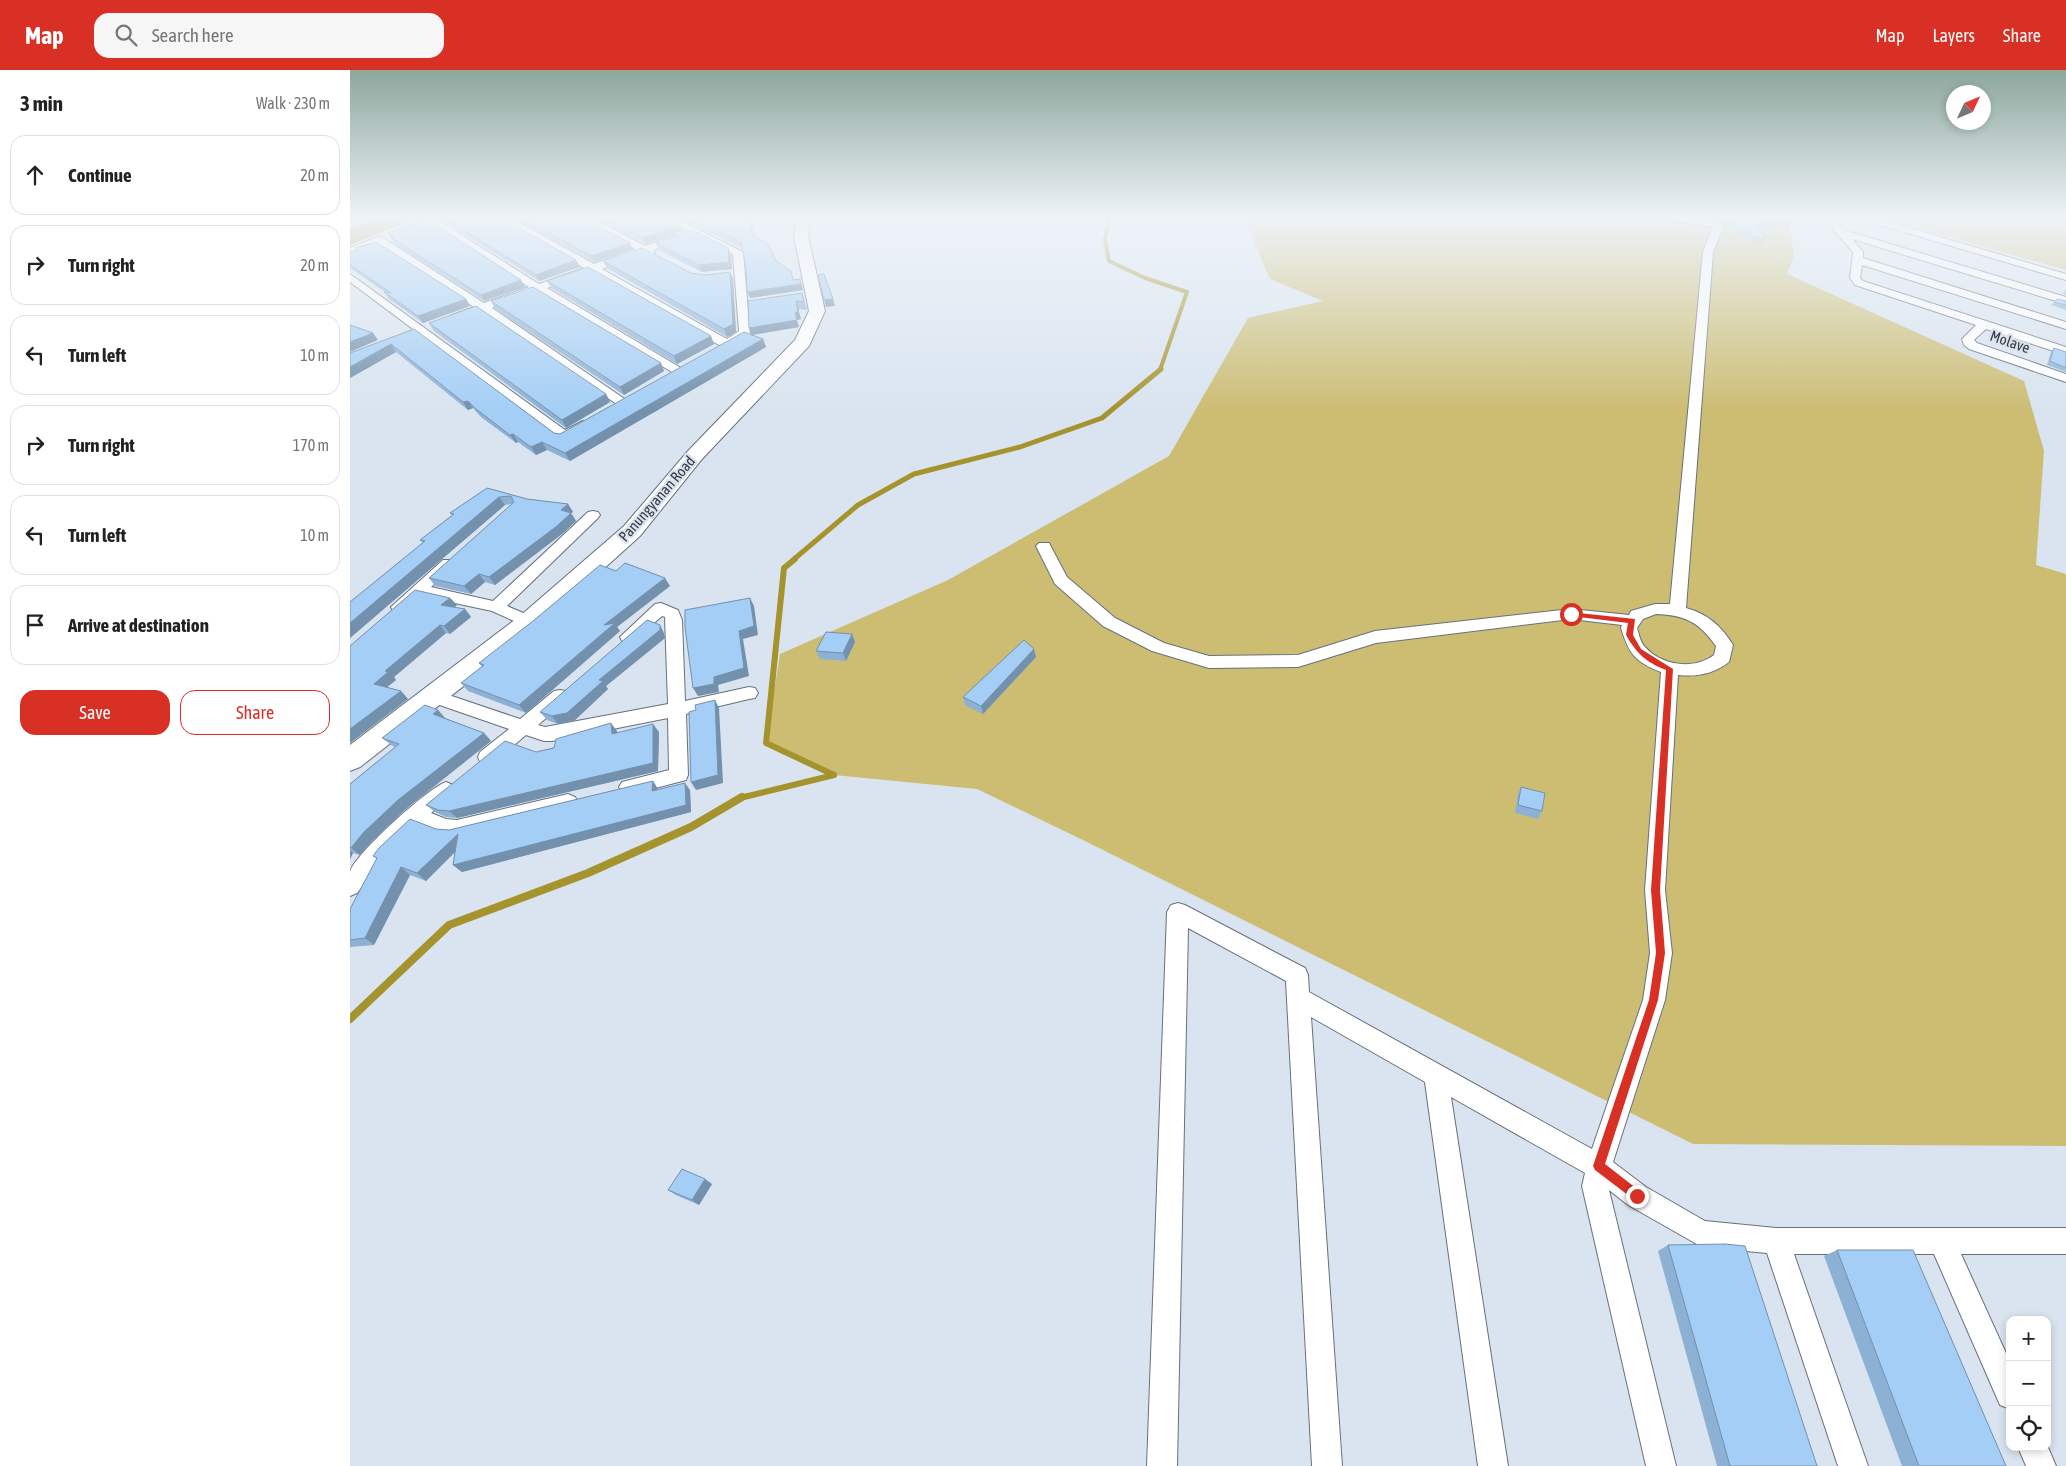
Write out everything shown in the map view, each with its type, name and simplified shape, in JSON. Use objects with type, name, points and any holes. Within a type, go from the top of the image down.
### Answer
[{"type":"street","points":[[357,282],[565,436],[590,422]]},
{"type":"street","points":[[443,282],[623,402]]},
{"type":"street","points":[[529,282],[681,369],[661,380]]},
{"type":"street","points":[[404,336],[551,282]]},
{"type":"street","points":[[617,282],[723,346],[744,335],[748,303],[743,282]]},
{"type":"street","name":"Panungyanan Road","points":[[350,760],[529,622],[632,531],[696,455],[803,342],[817,311],[809,294],[807,282]]},
{"type":"street","points":[[1678,611],[1705,282]]},
{"type":"street","points":[[1858,282],[2066,351]]},
{"type":"street","points":[[1927,282],[2066,326]]},
{"type":"street","points":[[2004,282],[2066,301]]},
{"type":"street","name":"Molave","points":[[1983,324],[1968,338],[1968,342],[1973,346],[2066,378]]},
{"type":"street","points":[[496,607],[592,515]]},
{"type":"street","points":[[1044,546],[1061,580],[1108,622],[1158,647],[1209,662],[1298,661],[1375,637],[1571,614],[1632,621],[1645,612],[1666,609],[1690,614],[1711,627],[1719,635],[1724,652],[1722,659],[1716,665],[1707,669],[1683,671],[1670,669],[1658,664],[1639,651],[1630,635],[1632,621]]},
{"type":"street","points":[[385,619],[462,552]]},
{"type":"street","points":[[420,590],[496,607],[529,622]]},
{"type":"street","points":[[611,791],[679,775],[678,709],[674,620],[672,614],[661,608],[618,645]]},
{"type":"street","points":[[1661,1466],[1595,1186],[1599,1166],[1654,1000],[1661,953],[1655,890],[1670,669]]},
{"type":"street","points":[[473,768],[574,683]]},
{"type":"street","points":[[434,696],[544,734],[552,734],[749,693]]},
{"type":"street","points":[[350,887],[380,848],[415,815],[458,780]]},
{"type":"street","points":[[415,815],[445,827],[457,828],[582,798]]},
{"type":"street","points":[[1162,1466],[1178,912],[1297,975],[1327,1466]]},
{"type":"street","points":[[1298,998],[1436,1077],[1599,1166],[1637,1196],[1702,1234],[1776,1241],[2066,1241]]},
{"type":"street","points":[[1436,1077],[1493,1466]]},
{"type":"street","points":[[1776,1241],[1854,1466]]},
{"type":"street","points":[[1942,1241],[2006,1386]]},
{"type":"street","points":[[2035,1451],[2041,1466]]},
{"type":"shaded area","points":[[1278,282],[1805,282],[2024,381],[2044,451],[2036,565],[2066,574],[2066,1146],[1693,1144],[977,789],[834,775],[766,743],[780,654],[948,580],[1169,456],[1248,318],[1323,301]]},
{"type":"building","points":[[375,282],[439,282],[466,299],[418,316],[384,292],[391,293]]},
{"type":"building","points":[[461,282],[515,282],[481,295]]},
{"type":"building","points":[[549,282],[615,282],[711,336],[674,356]]},
{"type":"building","points":[[641,282],[731,282],[733,324],[724,329]]},
{"type":"building","points":[[747,282],[801,282],[801,284],[747,292]]},
{"type":"building","points":[[820,282],[827,282],[833,299],[824,300]]},
{"type":"building","points":[[533,287],[661,363],[620,387],[491,301]]},
{"type":"building","points":[[802,293],[804,302],[796,301],[798,312],[795,313],[797,320],[749,328],[748,301]]},
{"type":"building","points":[[2057,299],[2066,301],[2066,305],[2054,302]]},
{"type":"building","points":[[476,306],[606,394],[562,420],[429,323]]},
{"type":"building","points":[[350,325],[373,333],[350,342]]},
{"type":"building","points":[[414,329],[554,433],[560,434],[744,332],[763,339],[565,453],[542,442],[531,447],[513,434],[510,435],[468,401],[463,402],[391,344],[350,367],[350,353]]},
{"type":"building","points":[[2054,348],[2066,352],[2066,368],[2050,361]]},
{"type":"building","points":[[487,488],[527,499],[568,504],[561,510],[571,513],[557,526],[489,577],[479,574],[464,586],[429,578],[514,502],[511,496],[499,497],[350,623],[350,602],[425,541],[420,540],[454,514],[450,513]]},
{"type":"building","points":[[625,563],[665,578],[604,625],[615,623],[519,705],[461,683],[484,665],[479,663],[600,565],[616,571]]},
{"type":"building","points":[[415,590],[450,598],[441,605],[465,609],[444,626],[440,625],[385,671],[388,672],[374,684],[401,691],[350,729],[350,646]]},
{"type":"building","points":[[750,598],[754,626],[739,631],[744,668],[714,677],[714,684],[693,688],[685,627],[685,610]]},
{"type":"building","points":[[647,620],[660,625],[660,630],[599,680],[603,681],[567,713],[552,716],[540,712]]},
{"type":"building","points":[[826,632],[852,634],[843,653],[816,651]]},
{"type":"building","points":[[1024,640],[1034,649],[981,706],[963,697]]},
{"type":"building","points":[[715,700],[718,775],[691,782],[689,712],[696,710],[695,705]]},
{"type":"building","points":[[425,705],[438,710],[433,714],[484,733],[398,800],[363,833],[351,848],[350,784],[399,744],[382,738]]},
{"type":"building","points":[[611,723],[612,734],[653,724],[653,763],[449,811],[438,810],[426,805],[505,741],[536,752],[554,748],[556,739]]},
{"type":"building","points":[[653,781],[652,791],[685,783],[686,805],[453,865],[458,834],[417,873],[401,867],[365,938],[350,940],[350,909],[377,858],[373,856],[410,819],[436,829],[449,830]]},
{"type":"building","points":[[1521,787],[1545,793],[1542,811],[1518,805]]},
{"type":"building","points":[[682,1169],[705,1179],[692,1200],[668,1190]]},
{"type":"building","points":[[1725,1244],[1745,1246],[1817,1466],[1730,1466],[1668,1245]]},
{"type":"building","points":[[1837,1250],[1913,1250],[2006,1466],[1919,1466]]},
{"type":"waterway","points":[[1157,282],[1187,292],[1160,370]]},
{"type":"waterway","points":[[793,560],[858,505],[914,474],[1020,447],[1102,418],[1160,370]]},
{"type":"waterway","points":[[741,798],[834,775],[766,743],[784,568],[795,559]]},
{"type":"waterway","points":[[350,1019],[449,925],[588,873],[691,827],[741,798]]},
{"type":"route","points":[[1571,614],[1632,621],[1630,635],[1639,651],[1647,658],[1670,669],[1655,890],[1661,953],[1654,1000],[1599,1166],[1637,1196]]}]
